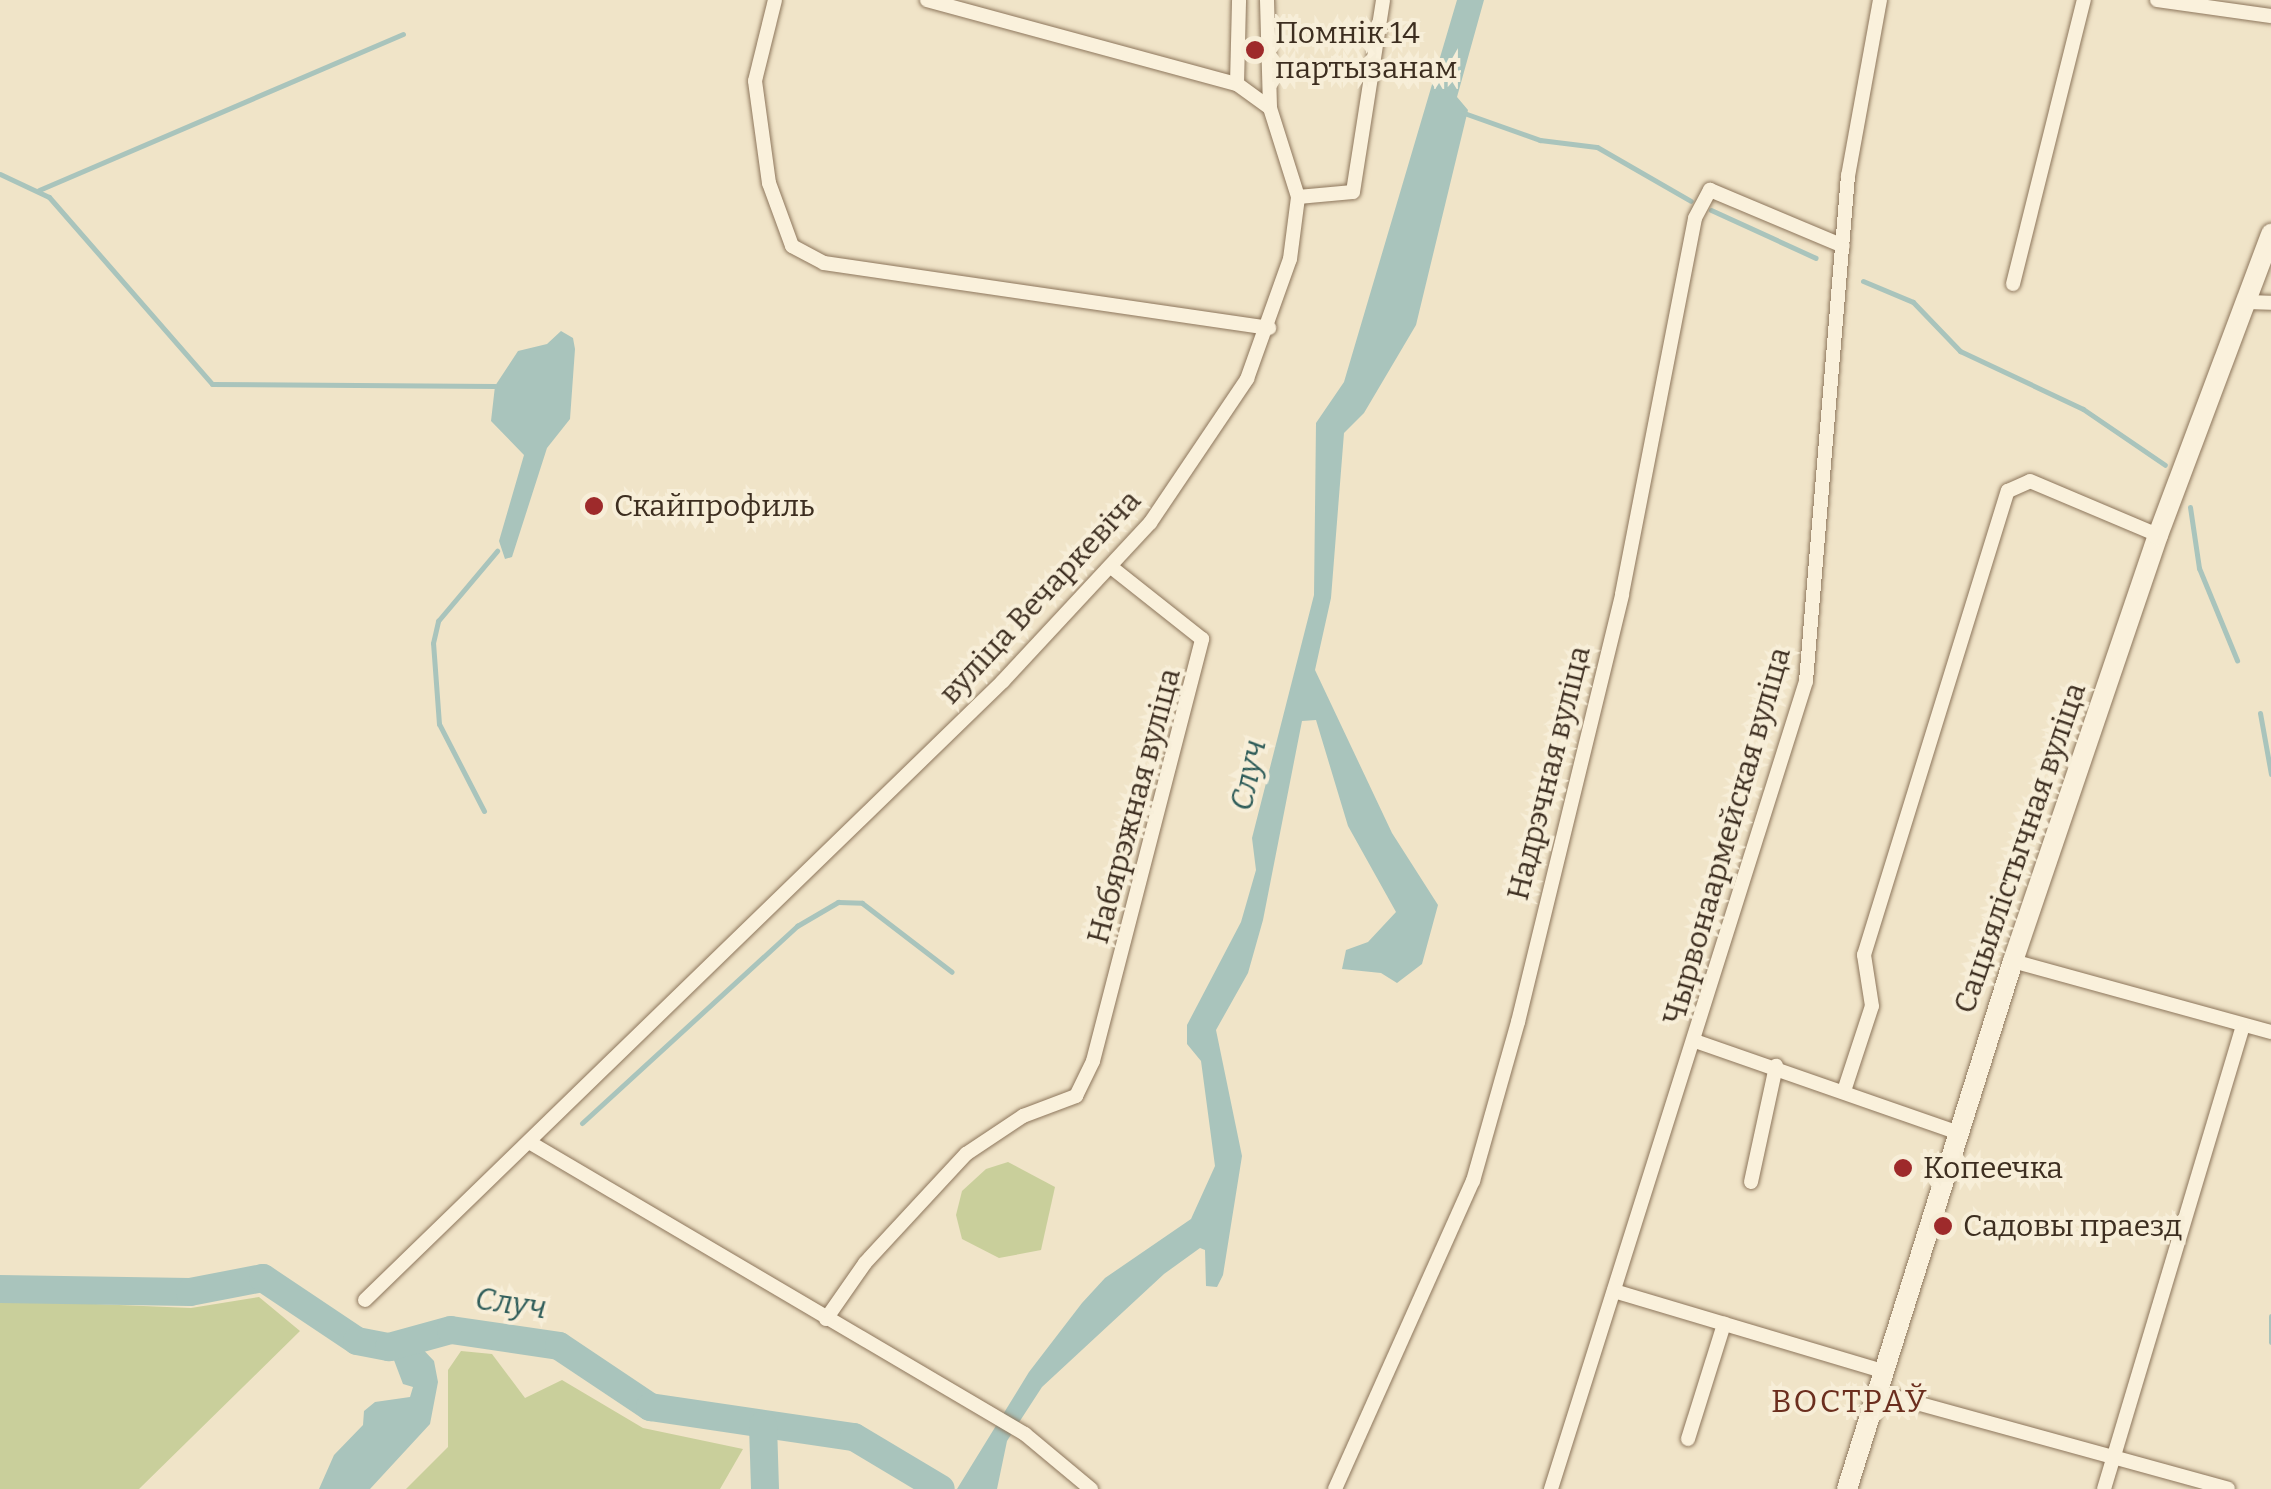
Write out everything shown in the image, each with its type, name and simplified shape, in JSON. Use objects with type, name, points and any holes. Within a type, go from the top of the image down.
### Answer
[{"type":"main road","name":"Сацыялістычная вуліца","points":[[1847,1489],[1956,1132],[2013,961],[2158,535],[2271,234]]},
{"type":"street","points":[[775,0],[755,81],[769,183],[792,246],[824,264],[1268,328]]},
{"type":"street","points":[[928,0],[1237,84],[1270,108]]},
{"type":"street","points":[[1237,84],[1239,0]]},
{"type":"street","points":[[1267,0],[1270,108],[1298,197],[1353,192],[1383,0]]},
{"type":"street","name":"Чырвонаармейская вуліца","points":[[1551,1489],[1806,681],[1848,176],[1880,0]]},
{"type":"street","points":[[2013,284],[2084,0]]},
{"type":"street","points":[[2157,0],[2271,16]]},
{"type":"street","name":"Надрэчная вуліца","points":[[1336,1489],[1473,1181],[1518,1022],[1622,594],[1695,218],[1710,190],[1844,246]]},
{"type":"street","name":"вуліца Вечаркевіча","points":[[529,1142],[809,872],[1111,567],[1190,469],[1247,379],[1290,259],[1298,197]]},
{"type":"street","points":[[2246,302],[2271,303]]},
{"type":"street","points":[[1844,1090],[1872,1006],[1864,955],[2008,492],[2030,481],[2158,535]]},
{"type":"street","name":"Набярэжная вуліца","points":[[826,1318],[864,1263],[966,1154],[1023,1116],[1076,1096],[1110,1004],[1202,639],[1111,567]]},
{"type":"street","points":[[2013,961],[2271,1032]]},
{"type":"street","points":[[2104,1489],[2243,1027]]},
{"type":"street","points":[[1695,1042],[1776,1066],[1956,1132]]},
{"type":"street","points":[[1751,1182],[1776,1066]]},
{"type":"street","points":[[365,1300],[529,1142],[991,1413],[1025,1434],[1091,1489]]},
{"type":"street","points":[[1614,1291],[1883,1370]]},
{"type":"street","points":[[1688,1439],[1724,1324]]},
{"type":"street","points":[[1876,1392],[2115,1453],[2228,1489]]},
{"type":"green space","points":[[1008,1162],[1055,1187],[1041,1250],[999,1258],[962,1239],[956,1215],[962,1191],[986,1169]]},
{"type":"green space","points":[[259,1297],[300,1331],[139,1489],[0,1489],[0,1300],[191,1308]]},
{"type":"green space","points":[[461,1351],[492,1354],[525,1398],[562,1380],[643,1428],[743,1449],[720,1489],[406,1489],[448,1447],[448,1370]]},
{"type":"water","name":"Случ","points":[[1457,0],[1484,0],[1457,97],[1468,110],[1416,325],[1364,413],[1344,433],[1331,598],[1315,670],[1392,833],[1438,905],[1422,964],[1397,983],[1381,973],[1342,969],[1346,950],[1368,942],[1396,912],[1348,826],[1316,720],[1302,721],[1263,920],[1248,973],[1216,1030],[1242,1156],[1223,1275],[1217,1287],[1206,1286],[1205,1250],[1200,1248],[1164,1274],[1042,1387],[1007,1441],[997,1489],[957,1489],[1029,1372],[1082,1303],[1105,1278],[1191,1219],[1215,1166],[1201,1061],[1187,1044],[1187,1025],[1241,922],[1256,870],[1252,838],[1314,595],[1316,423],[1344,382]]},
{"type":"water","points":[[561,331],[573,338],[575,349],[570,419],[547,448],[512,557],[505,559],[499,541],[524,455],[491,421],[495,386],[518,351],[547,344]]},
{"type":"water","points":[[414,1340],[434,1361],[438,1382],[430,1424],[370,1489],[319,1489],[334,1455],[363,1425],[364,1411],[375,1402],[410,1397],[413,1387],[403,1384],[389,1347]]},
{"type":"waterway","points":[[39,190],[403,34]]},
{"type":"waterway","points":[[1464,113],[1540,140],[1597,147],[1691,201]]},
{"type":"waterway","points":[[0,174],[49,197],[212,384],[495,386]]},
{"type":"waterway","points":[[1711,210],[1816,258]]},
{"type":"waterway","points":[[1863,281],[1913,302],[1960,351],[2083,409],[2165,465]]},
{"type":"waterway","points":[[2190,507],[2199,568],[2237,660]]},
{"type":"waterway","points":[[484,811],[439,724],[433,643],[438,621],[497,551]]},
{"type":"waterway","points":[[2260,713],[2271,774]]},
{"type":"waterway","points":[[582,1123],[797,926],[838,902],[862,903],[952,972]]},
{"type":"waterway","name":"Случ","points":[[0,1289],[190,1292],[263,1278],[357,1341],[389,1347],[451,1330],[559,1346],[650,1407],[854,1437],[941,1489]]},
{"type":"waterway","points":[[2271,1316],[2271,1342]]},
{"type":"waterway","points":[[763,1425],[765,1489]]},
{"type":"place","name":"Помнік 14 партызанам","points":[[1255,50]]},
{"type":"place","name":"Скайпрофиль","points":[[594,506]]},
{"type":"place","name":"Копеечка","points":[[1903,1168]]},
{"type":"place","name":"Садовы праезд","points":[[1943,1226]]},
{"type":"district","name":"ВОСТРАЎ","points":[[1850,1401]]}]
